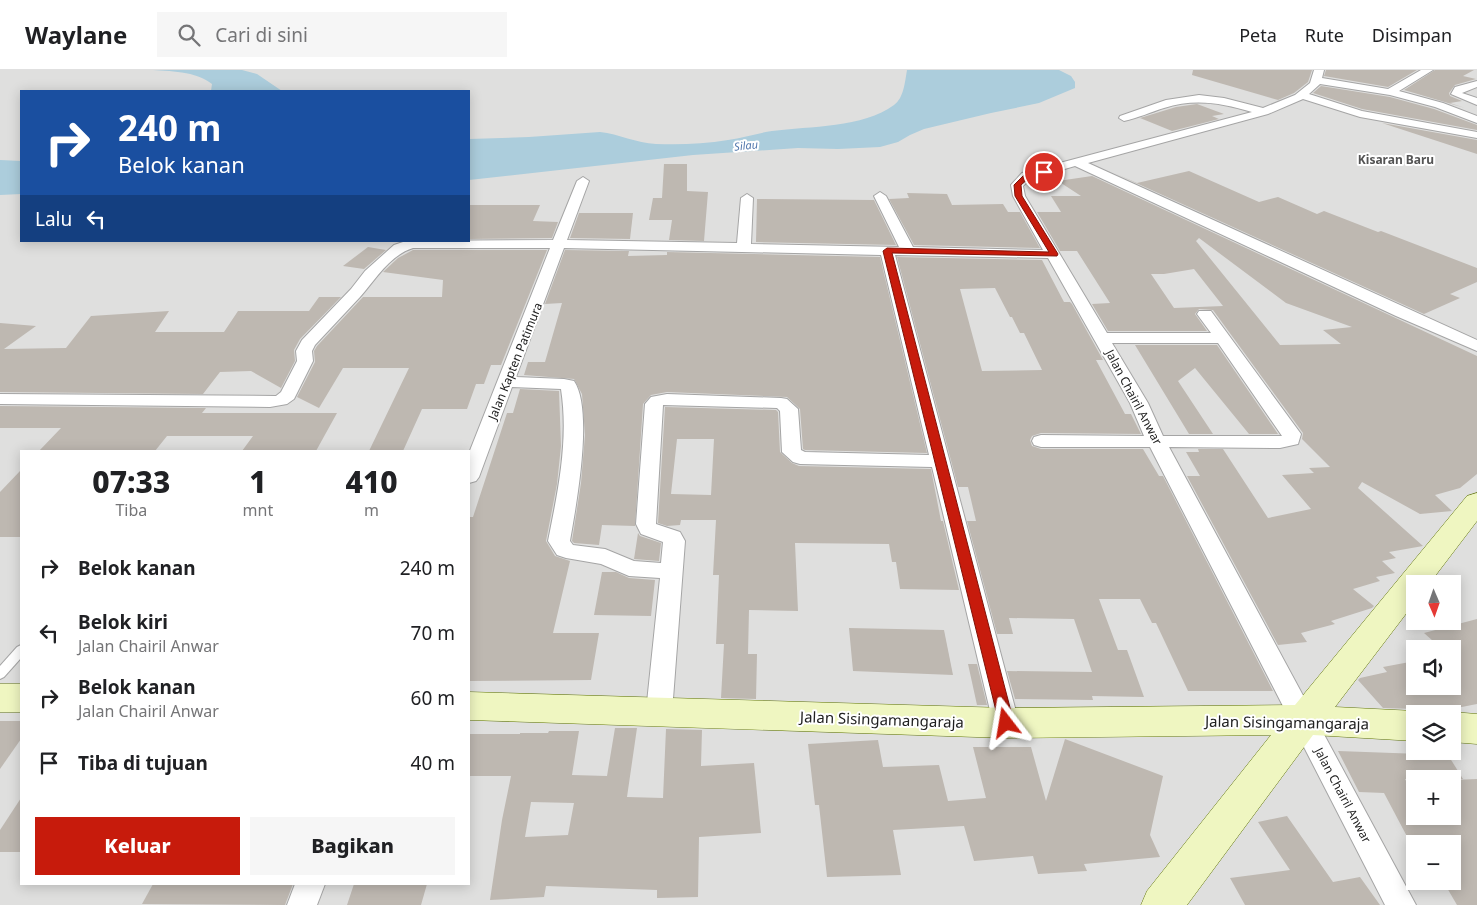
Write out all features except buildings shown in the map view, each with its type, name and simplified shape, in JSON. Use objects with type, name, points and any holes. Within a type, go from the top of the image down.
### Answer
[{"type":"street","points":[[1390,92],[1428,70]]},
{"type":"street","points":[[1317,75],[1364,89],[1390,92],[1439,105],[1477,120]]},
{"type":"street","name":"Jalan Chairil Anwar","points":[[1317,75],[1315,84],[1301,95],[1264,112],[1026,176],[1017,185],[1019,196],[1139,403],[1401,905]]},
{"type":"street","points":[[1477,84],[1459,89],[1456,94],[1477,102]]},
{"type":"street","points":[[1301,95],[1360,114],[1477,135]]},
{"type":"street","points":[[1124,118],[1176,101],[1200,98],[1226,102],[1264,112]]},
{"type":"street","points":[[1078,163],[1477,346]]},
{"type":"street","name":"Jalan Kapten Patimura","points":[[470,474],[584,181]]},
{"type":"street","points":[[880,196],[909,252]]},
{"type":"street","points":[[744,248],[747,198]]},
{"type":"street","points":[[0,399],[270,402],[281,400],[288,395],[305,361],[304,351],[308,343],[364,281],[399,248],[422,243],[1054,254]]},
{"type":"street","points":[[887,251],[1006,723]]},
{"type":"street","points":[[1041,441],[1280,442],[1291,440],[1292,434],[1205,314]]},
{"type":"street","points":[[1102,338],[1222,338]]},
{"type":"street","points":[[506,382],[564,384],[568,385],[570,390],[574,425],[570,482],[559,541],[561,546],[565,550],[574,553],[614,559],[630,568],[671,571]]},
{"type":"street","points":[[659,712],[674,541],[672,537],[648,529],[646,524],[654,404],[657,401],[667,399],[781,403],[789,409],[792,452],[800,458],[940,461]]},
{"type":"street","points":[[1162,905],[1304,720],[1477,502]]},
{"type":"street","points":[[0,698],[20,698]]},
{"type":"street","name":"Jalan Sisingamangaraja","points":[[470,706],[1006,723],[1304,720],[1406,726]]},
{"type":"street","points":[[1461,728],[1477,729]]},
{"type":"street","points":[[302,905],[310,885]]},
{"type":"lane","points":[[0,674],[20,651]]},
{"type":"shaded area","points":[[0,70],[1477,70],[1477,905],[0,905]]},
{"type":"water","points":[[149,70],[242,70],[257,74],[281,90],[211,90],[212,84],[198,76],[182,72]]},
{"type":"water","name":"Silau","points":[[907,70],[1059,70],[1071,76],[1075,82],[1075,88],[1039,103],[924,129],[898,142],[880,147],[798,148],[693,155],[470,180],[470,139],[600,132],[649,143],[683,144],[719,141],[772,131],[836,125],[867,118],[881,113],[894,105],[900,98]]},
{"type":"water","points":[[0,160],[20,161],[20,194],[0,195]]},
{"type":"district","name":"Kisaran Baru","points":[[1396,159]]},
{"type":"route","points":[[1006,723],[887,251],[1054,254],[1019,196],[1017,185],[1026,176],[1044,172]]}]
